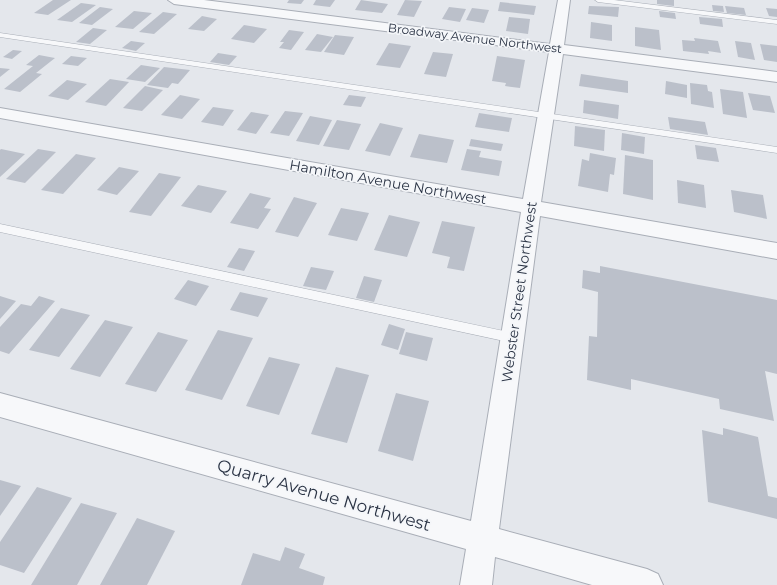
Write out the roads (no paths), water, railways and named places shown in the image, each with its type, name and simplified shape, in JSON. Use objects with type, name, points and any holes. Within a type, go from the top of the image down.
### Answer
[{"type":"street","name":"Broadway Avenue Northwest","points":[[174,0],[777,77]]},
{"type":"street","name":"Webster Street Northwest","points":[[476,585],[484,540],[531,208],[564,0]]},
{"type":"street","name":"Hamilton Avenue Northwest","points":[[0,113],[777,251]]},
{"type":"street","name":"Quarry Avenue Northwest","points":[[0,406],[647,585]]},
{"type":"lane","points":[[598,0],[777,22]]},
{"type":"lane","points":[[0,35],[777,150]]},
{"type":"lane","points":[[0,228],[512,338]]}]
